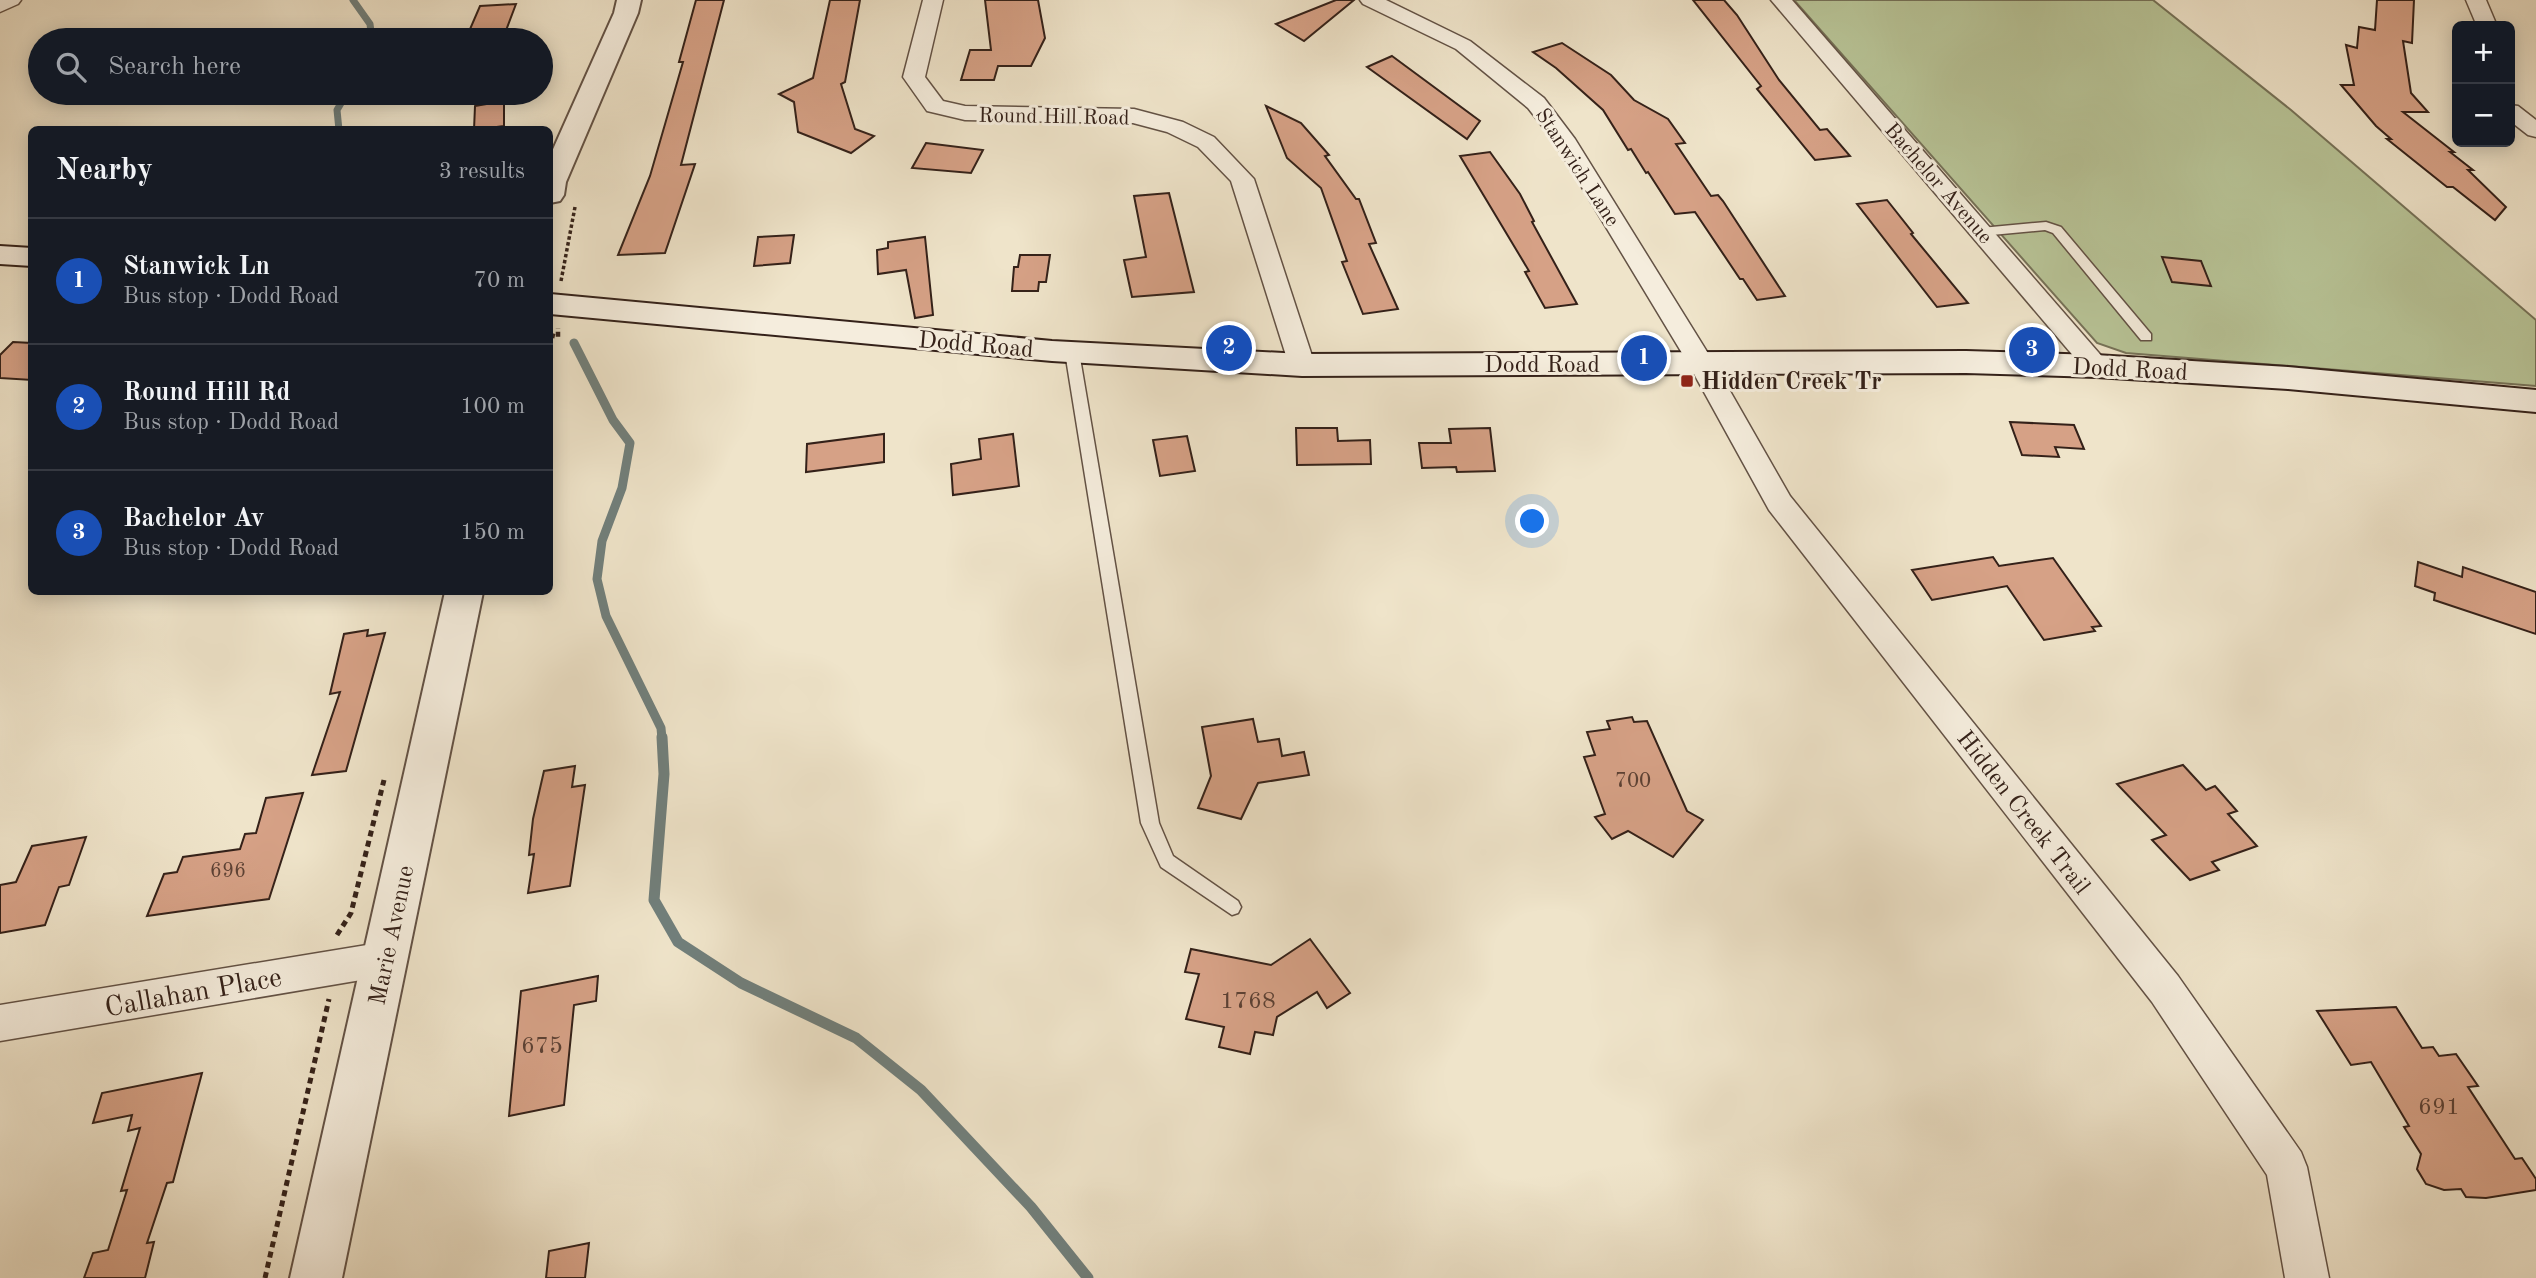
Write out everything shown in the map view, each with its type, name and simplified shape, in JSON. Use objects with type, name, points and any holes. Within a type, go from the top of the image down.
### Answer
[{"type":"main road","points":[[553,180],[626,13],[629,0]]},
{"type":"main road","points":[[0,255],[28,257]]},
{"type":"main road","name":"Dodd Road","points":[[553,304],[1072,352],[1301,365],[1966,362],[2096,366],[2288,378],[2536,401]]},
{"type":"main road","name":"Marie Avenue","points":[[316,1278],[463,595]]},
{"type":"street","points":[[0,6],[11,0]]},
{"type":"street","name":"Round Hill Road","points":[[933,0],[914,77],[935,106],[965,113],[1134,116],[1175,127],[1206,142],[1241,179],[1301,365]]},
{"type":"street","name":"Stanwich Lane","points":[[1370,0],[1463,45],[1536,103],[1564,139],[1701,363]]},
{"type":"street","name":"Bachelor Avenue","points":[[1782,0],[2096,366]]},
{"type":"street","points":[[2476,0],[2485,21]]},
{"type":"street","points":[[2515,115],[2536,130]]},
{"type":"street","name":"Hidden Creek Trail","points":[[1701,363],[1779,503],[2165,989],[2286,1167],[2307,1278]]},
{"type":"street","name":"Callahan Place","points":[[0,1023],[386,959]]},
{"type":"lane","points":[[1981,232],[2046,226],[2057,230],[2146,337]]},
{"type":"lane","points":[[1072,352],[1150,823],[1167,861],[1232,907]]},
{"type":"path","points":[[265,1278],[327,1012]]},
{"type":"green space","points":[[1794,0],[2153,0],[2291,110],[2536,320],[2536,386],[2126,353],[2097,343]]},
{"type":"building","points":[[696,0],[724,0],[681,165],[695,164],[665,253],[618,255],[650,176],[683,62],[679,62]]},
{"type":"building","points":[[830,0],[860,0],[845,82],[841,84],[855,129],[874,136],[851,153],[798,132],[794,102],[779,94],[813,78]]},
{"type":"building","points":[[985,0],[1038,0],[1045,38],[1031,66],[998,66],[994,80],[961,80],[970,50],[991,50]]},
{"type":"building","points":[[1336,0],[1354,0],[1304,41],[1276,24]]},
{"type":"building","points":[[1693,0],[1724,0],[1737,15],[1779,80],[1820,130],[1827,129],[1850,156],[1815,160],[1757,89],[1761,86]]},
{"type":"building","points":[[2377,0],[2414,0],[2412,43],[2403,41],[2411,93],[2428,112],[2403,112],[2454,152],[2450,152],[2473,170],[2468,170],[2506,207],[2495,220],[2453,187],[2447,187],[2387,139],[2391,139],[2376,126],[2341,85],[2354,85],[2346,45],[2357,48],[2359,27],[2375,30]]},
{"type":"building","points":[[516,4],[507,28],[470,28],[480,6]]},
{"type":"building","points":[[1562,43],[1611,75],[1634,100],[1668,119],[1685,143],[1676,144],[1711,196],[1718,195],[1723,201],[1785,296],[1757,300],[1695,212],[1675,214],[1648,172],[1646,173],[1631,149],[1628,150],[1603,110],[1556,68],[1533,52]]},
{"type":"building","points":[[1392,56],[1480,121],[1467,139],[1367,67]]},
{"type":"building","points":[[504,105],[504,126],[474,126],[475,106]]},
{"type":"building","points":[[1266,106],[1301,123],[1329,155],[1325,156],[1356,199],[1359,199],[1376,243],[1369,244],[1398,309],[1363,314],[1342,262],[1347,261],[1321,188],[1287,158]]},
{"type":"building","points":[[926,143],[983,150],[971,173],[912,168]]},
{"type":"building","points":[[1490,152],[1520,194],[1534,221],[1532,222],[1577,304],[1545,308],[1525,272],[1529,271],[1460,156]]},
{"type":"building","points":[[1169,193],[1194,292],[1132,297],[1124,260],[1146,257],[1134,196]]},
{"type":"building","points":[[1887,200],[1913,233],[1911,234],[1968,303],[1937,307],[1857,204]]},
{"type":"building","points":[[794,235],[790,263],[754,266],[758,237]]},
{"type":"building","points":[[925,237],[933,315],[915,318],[906,270],[878,274],[877,250],[888,248],[888,242]]},
{"type":"building","points":[[1020,255],[1050,255],[1046,282],[1039,282],[1038,291],[1012,291],[1014,267],[1018,267]]},
{"type":"building","points":[[2162,257],[2201,261],[2211,286],[2172,282]]},
{"type":"building","points":[[13,342],[28,343],[28,380],[0,378],[0,355]]},
{"type":"building","points":[[2010,422],[2074,425],[2084,449],[2055,447],[2059,457],[2022,455]]},
{"type":"building","points":[[1296,428],[1337,428],[1338,441],[1370,440],[1371,464],[1297,465]]},
{"type":"building","points":[[1490,428],[1495,471],[1457,472],[1456,467],[1422,468],[1419,443],[1451,443],[1449,429]]},
{"type":"building","points":[[884,434],[884,462],[806,472],[807,444]]},
{"type":"building","points":[[1013,434],[1019,486],[953,495],[951,464],[981,459],[979,439]]},
{"type":"building","points":[[1187,436],[1195,471],[1160,476],[1153,440]]},
{"type":"building","points":[[1993,557],[1999,566],[2053,558],[2101,626],[2092,627],[2095,631],[2044,640],[2007,586],[1932,600],[1912,570]]},
{"type":"building","points":[[2418,562],[2462,577],[2463,567],[2536,592],[2536,634],[2434,600],[2435,593],[2415,586]]},
{"type":"building","points":[[368,630],[367,636],[385,633],[346,771],[312,775],[340,692],[330,694],[344,634]]},
{"type":"building","points":[[1632,717],[1634,722],[1647,721],[1687,811],[1703,820],[1673,857],[1628,831],[1612,839],[1595,817],[1605,814],[1584,757],[1595,755],[1587,732],[1610,729],[1607,721]]},
{"type":"building","points":[[1253,719],[1258,742],[1279,739],[1282,756],[1304,752],[1309,775],[1258,783],[1241,819],[1198,808],[1211,776],[1202,727]]},
{"type":"building","points":[[2183,765],[2206,790],[2215,786],[2237,811],[2228,814],[2257,846],[2212,862],[2219,870],[2190,880],[2152,840],[2166,835],[2117,784]]},
{"type":"building","points":[[575,766],[572,787],[585,785],[570,886],[528,893],[534,854],[529,855],[533,819],[544,771]]},
{"type":"building","points":[[303,793],[269,899],[147,916],[164,874],[177,872],[183,857],[240,849],[245,834],[256,833],[266,798]]},
{"type":"building","points":[[86,837],[69,885],[59,887],[45,925],[0,933],[0,885],[16,882],[32,846]]},
{"type":"building","points":[[1310,939],[1350,993],[1327,1008],[1317,992],[1277,1017],[1273,1035],[1255,1032],[1250,1054],[1219,1047],[1224,1027],[1186,1019],[1199,974],[1185,972],[1191,949],[1271,965]]},
{"type":"building","points":[[598,976],[596,1001],[574,1005],[564,1105],[509,1116],[521,991]]},
{"type":"building","points":[[2396,1007],[2422,1048],[2433,1047],[2439,1056],[2456,1054],[2478,1086],[2468,1087],[2515,1159],[2522,1158],[2536,1179],[2536,1190],[2486,1198],[2466,1197],[2461,1189],[2444,1190],[2426,1184],[2417,1169],[2421,1154],[2404,1127],[2409,1126],[2371,1062],[2351,1065],[2317,1011]]},
{"type":"building","points":[[202,1073],[173,1182],[167,1183],[147,1243],[154,1242],[145,1278],[84,1278],[93,1253],[108,1250],[127,1190],[121,1191],[140,1128],[128,1131],[132,1115],[93,1123],[102,1093]]},
{"type":"building","points":[[589,1243],[585,1278],[546,1278],[549,1251]]},
{"type":"waterway","points":[[353,0],[370,28]]},
{"type":"waterway","points":[[339,126],[337,110],[340,105]]},
{"type":"waterway","points":[[574,343],[613,420],[630,443],[622,488],[602,541],[597,579],[606,616],[661,728],[662,739]]},
{"type":"waterway","points":[[662,737],[664,774],[654,900],[678,942],[741,983],[856,1038],[921,1090],[1031,1207],[1088,1278]]},
{"type":"place","name":"Round Hill Rd","points":[[1229,348]]},
{"type":"place","name":"Bachelor Av","points":[[2032,350]]},
{"type":"place","name":"Stanwick Ln","points":[[1644,358]]},
{"type":"place","name":"Hidden Creek Tr","points":[[1687,381]]}]
